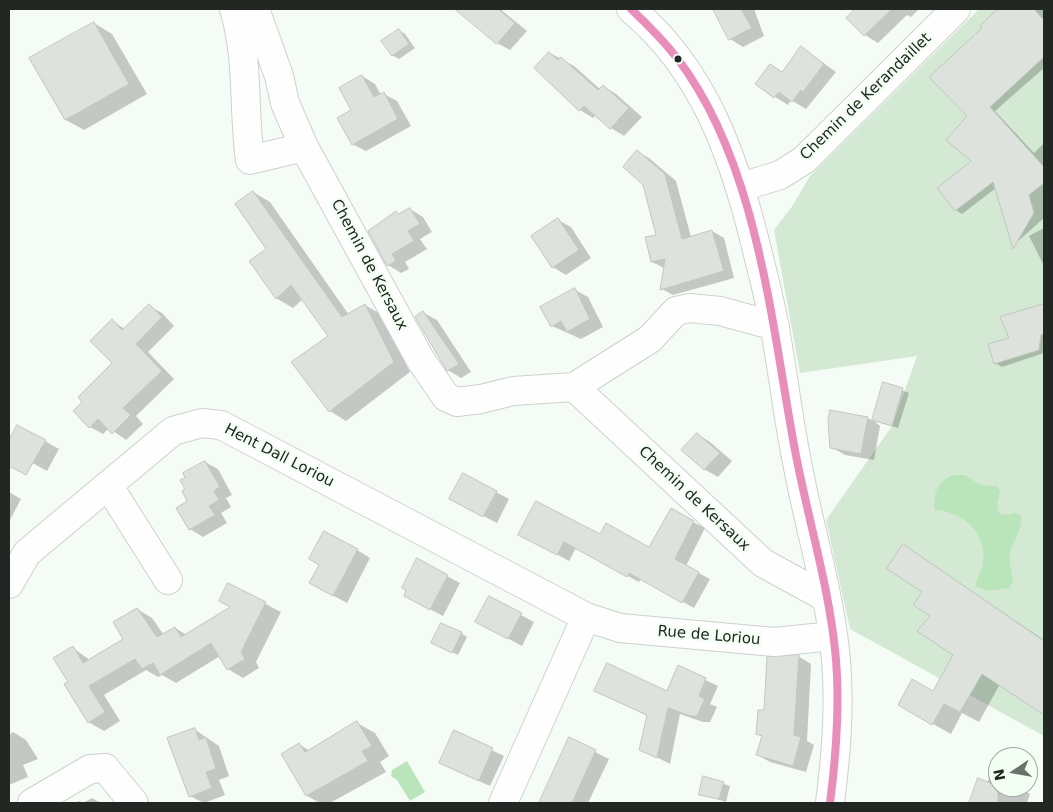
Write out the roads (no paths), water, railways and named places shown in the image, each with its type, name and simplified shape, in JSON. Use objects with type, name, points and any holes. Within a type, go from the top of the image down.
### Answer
[{"type":"street","points":[[234,9],[244,57],[245,124],[250,160],[304,146]]},
{"type":"street","name":"Chemin de Kersaux","points":[[255,9],[279,76],[285,103],[304,146],[420,359],[446,397],[457,402],[481,399],[514,391],[574,387],[650,339],[676,311],[690,308],[720,312],[775,326]]},
{"type":"street","points":[[631,9],[676,54],[698,87],[720,131],[742,188],[775,326],[797,462],[833,636],[839,729],[830,803]]},
{"type":"street","name":"Chemin de Kerandaillet","points":[[742,188],[780,175],[804,160],[956,9]]},
{"type":"street","name":"Chemin de Kersaux","points":[[574,387],[763,563],[825,596]]},
{"type":"street","name":"Hent Dall Loriou","points":[[9,584],[27,553],[108,485],[173,431],[202,423],[221,425],[422,530]]},
{"type":"street","points":[[108,485],[168,580]]},
{"type":"street","name":"Rue de Loriou","points":[[422,530],[586,617],[620,628],[774,642],[833,636]]},
{"type":"street","points":[[503,803],[586,617]]},
{"type":"street","points":[[32,803],[90,769],[105,768],[134,803]]}]
